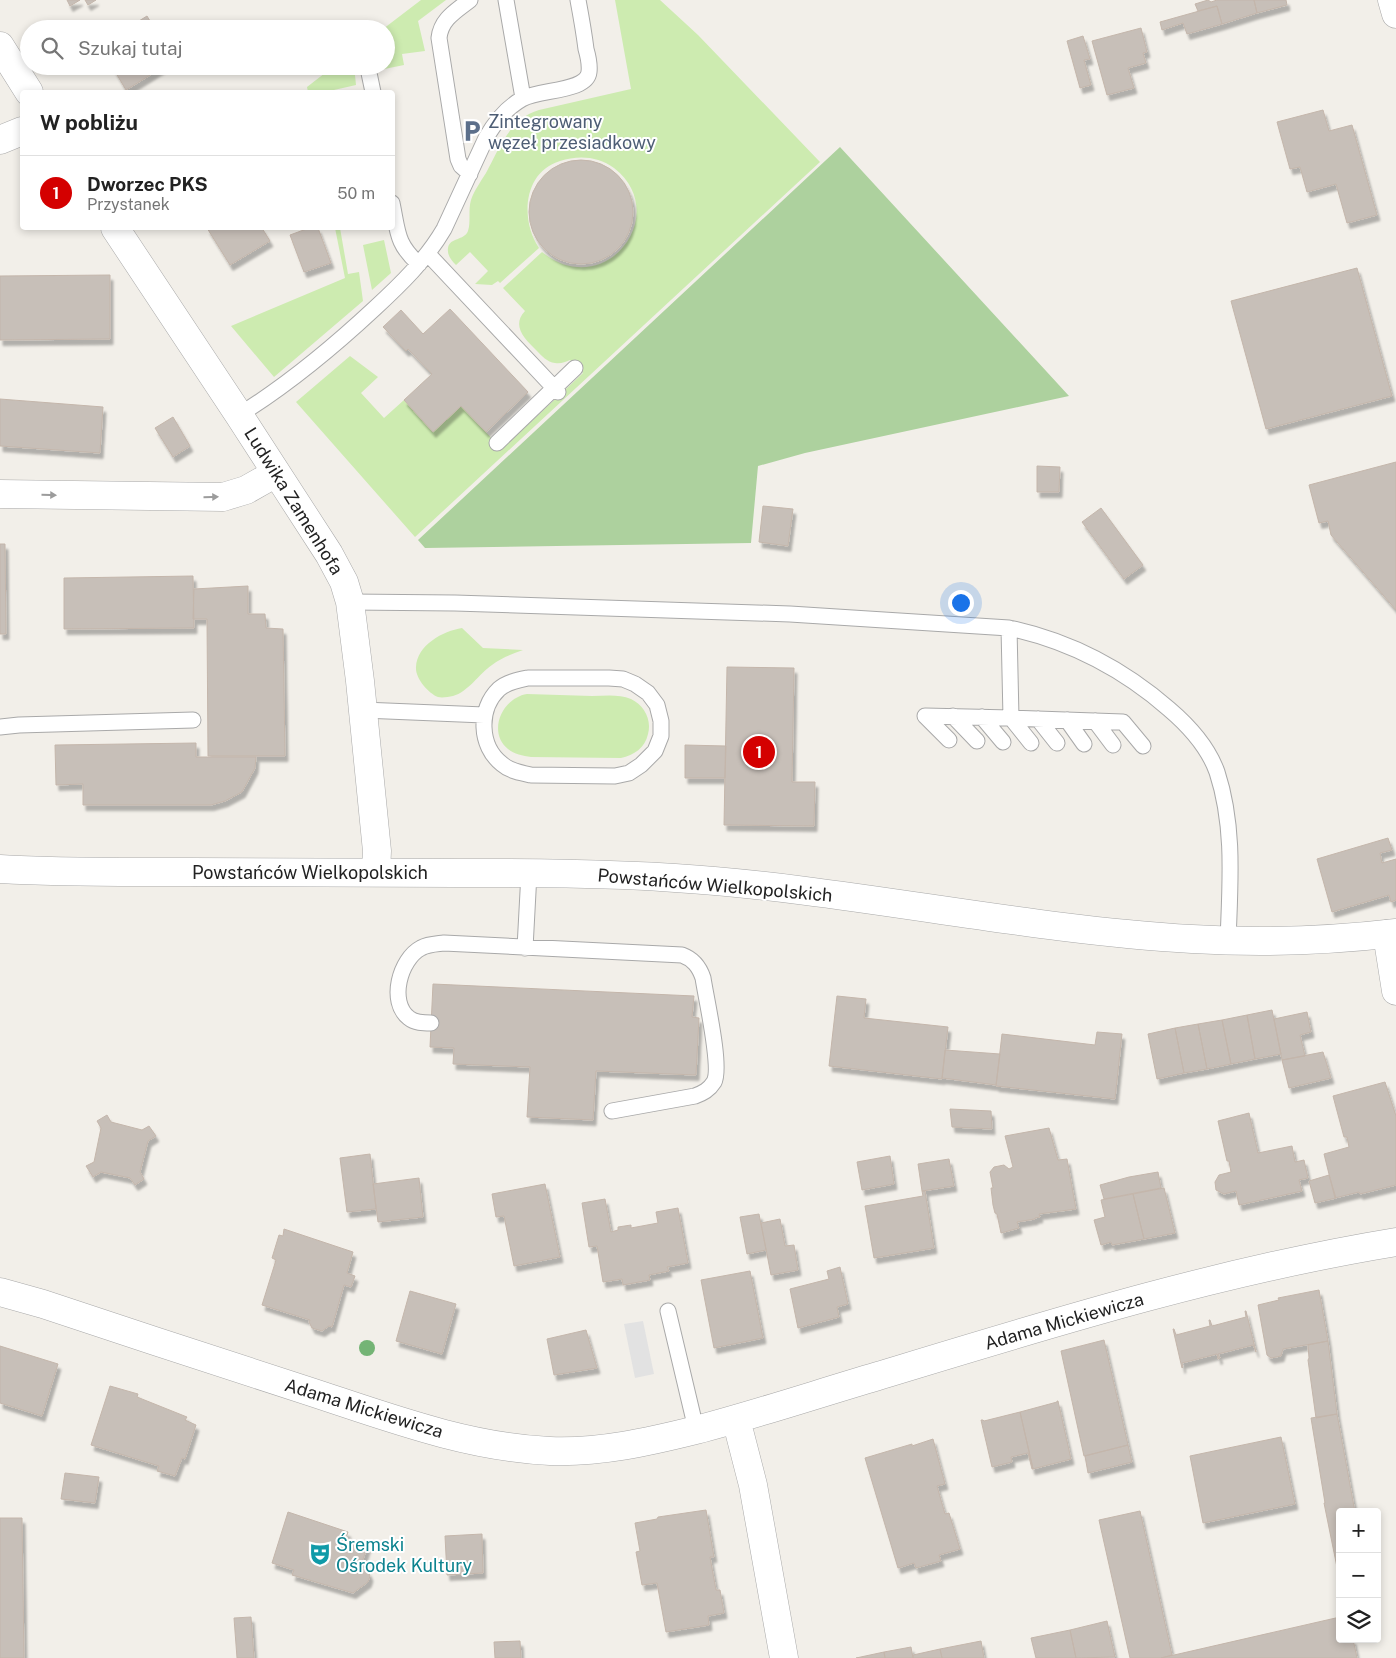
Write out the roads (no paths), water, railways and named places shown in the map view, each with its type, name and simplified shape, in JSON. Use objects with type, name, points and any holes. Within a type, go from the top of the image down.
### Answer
[{"type":"street","points":[[1392,0],[1396,14]]},
{"type":"street","points":[[0,46],[28,90]]},
{"type":"street","points":[[0,140],[20,132]]},
{"type":"street","name":"Ludwika Zamenhofa","points":[[116,230],[239,414],[338,569],[344,582],[350,602],[363,710],[376,851],[376,872]]},
{"type":"street","points":[[0,494],[223,497],[246,490],[276,472]]},
{"type":"street","name":"Powstańców Wielkopolskich","points":[[0,869],[84,872],[606,874],[753,884],[1086,929],[1159,937],[1228,941],[1299,940],[1391,934]]},
{"type":"street","points":[[1391,934],[1396,991]]},
{"type":"street","name":"Adama Mickiewicza","points":[[0,1292],[44,1304],[409,1424],[485,1444],[528,1450],[580,1451],[628,1445],[696,1430],[1131,1300],[1288,1262],[1396,1242]]},
{"type":"street","points":[[736,1419],[753,1485],[784,1658]]},
{"type":"lane","points":[[470,0],[446,19],[438,38],[458,159],[461,166],[470,174]]},
{"type":"lane","points":[[506,0],[523,98]]},
{"type":"lane","points":[[239,414],[283,387],[322,355],[381,302],[423,259],[436,242],[451,216],[493,125],[502,115],[523,98],[578,85],[587,78],[589,62],[578,0]]},
{"type":"lane","points":[[369,75],[373,90]]},
{"type":"lane","points":[[395,217],[401,244],[405,250],[423,259],[556,390]]},
{"type":"lane","points":[[497,443],[556,390],[575,368]]},
{"type":"lane","points":[[350,602],[455,603],[790,614],[1009,628],[1060,642],[1110,665],[1156,698],[1198,738],[1209,755],[1216,770],[1227,818],[1231,853],[1228,941]]},
{"type":"lane","points":[[1009,628],[1011,718],[1031,742]]},
{"type":"lane","points":[[528,678],[623,679],[635,684],[648,693],[656,705],[661,720],[661,736],[655,751],[642,765],[629,773],[615,776],[530,774],[518,772],[502,765],[493,755],[485,740],[483,728],[484,715],[489,702],[500,689],[513,681],[528,678]]},
{"type":"lane","points":[[363,710],[484,715]]},
{"type":"lane","points":[[949,740],[925,716],[1123,722],[1143,746]]},
{"type":"lane","points":[[953,716],[976,741]]},
{"type":"lane","points":[[982,717],[1003,742]]},
{"type":"lane","points":[[1038,719],[1057,743]]},
{"type":"lane","points":[[0,727],[193,720]]},
{"type":"lane","points":[[1067,720],[1084,744]]},
{"type":"lane","points":[[1095,721],[1113,745]]},
{"type":"lane","points":[[526,948],[528,873]]},
{"type":"lane","points":[[431,1023],[413,1021],[408,1018],[399,1004],[398,996],[402,973],[407,962],[422,947],[432,944],[444,943],[682,955],[700,969],[703,978],[717,1066],[714,1081],[703,1093],[695,1096],[612,1111]]},
{"type":"lane","points":[[668,1311],[696,1430]]},
{"type":"place","name":"Zintegrowany węzeł przesiadkowy","points":[[472,131]]},
{"type":"place","name":"Dworzec PKS","points":[[759,752]]},
{"type":"place","name":"Śremski Ośrodek Kultury","points":[[320,1554]]}]
